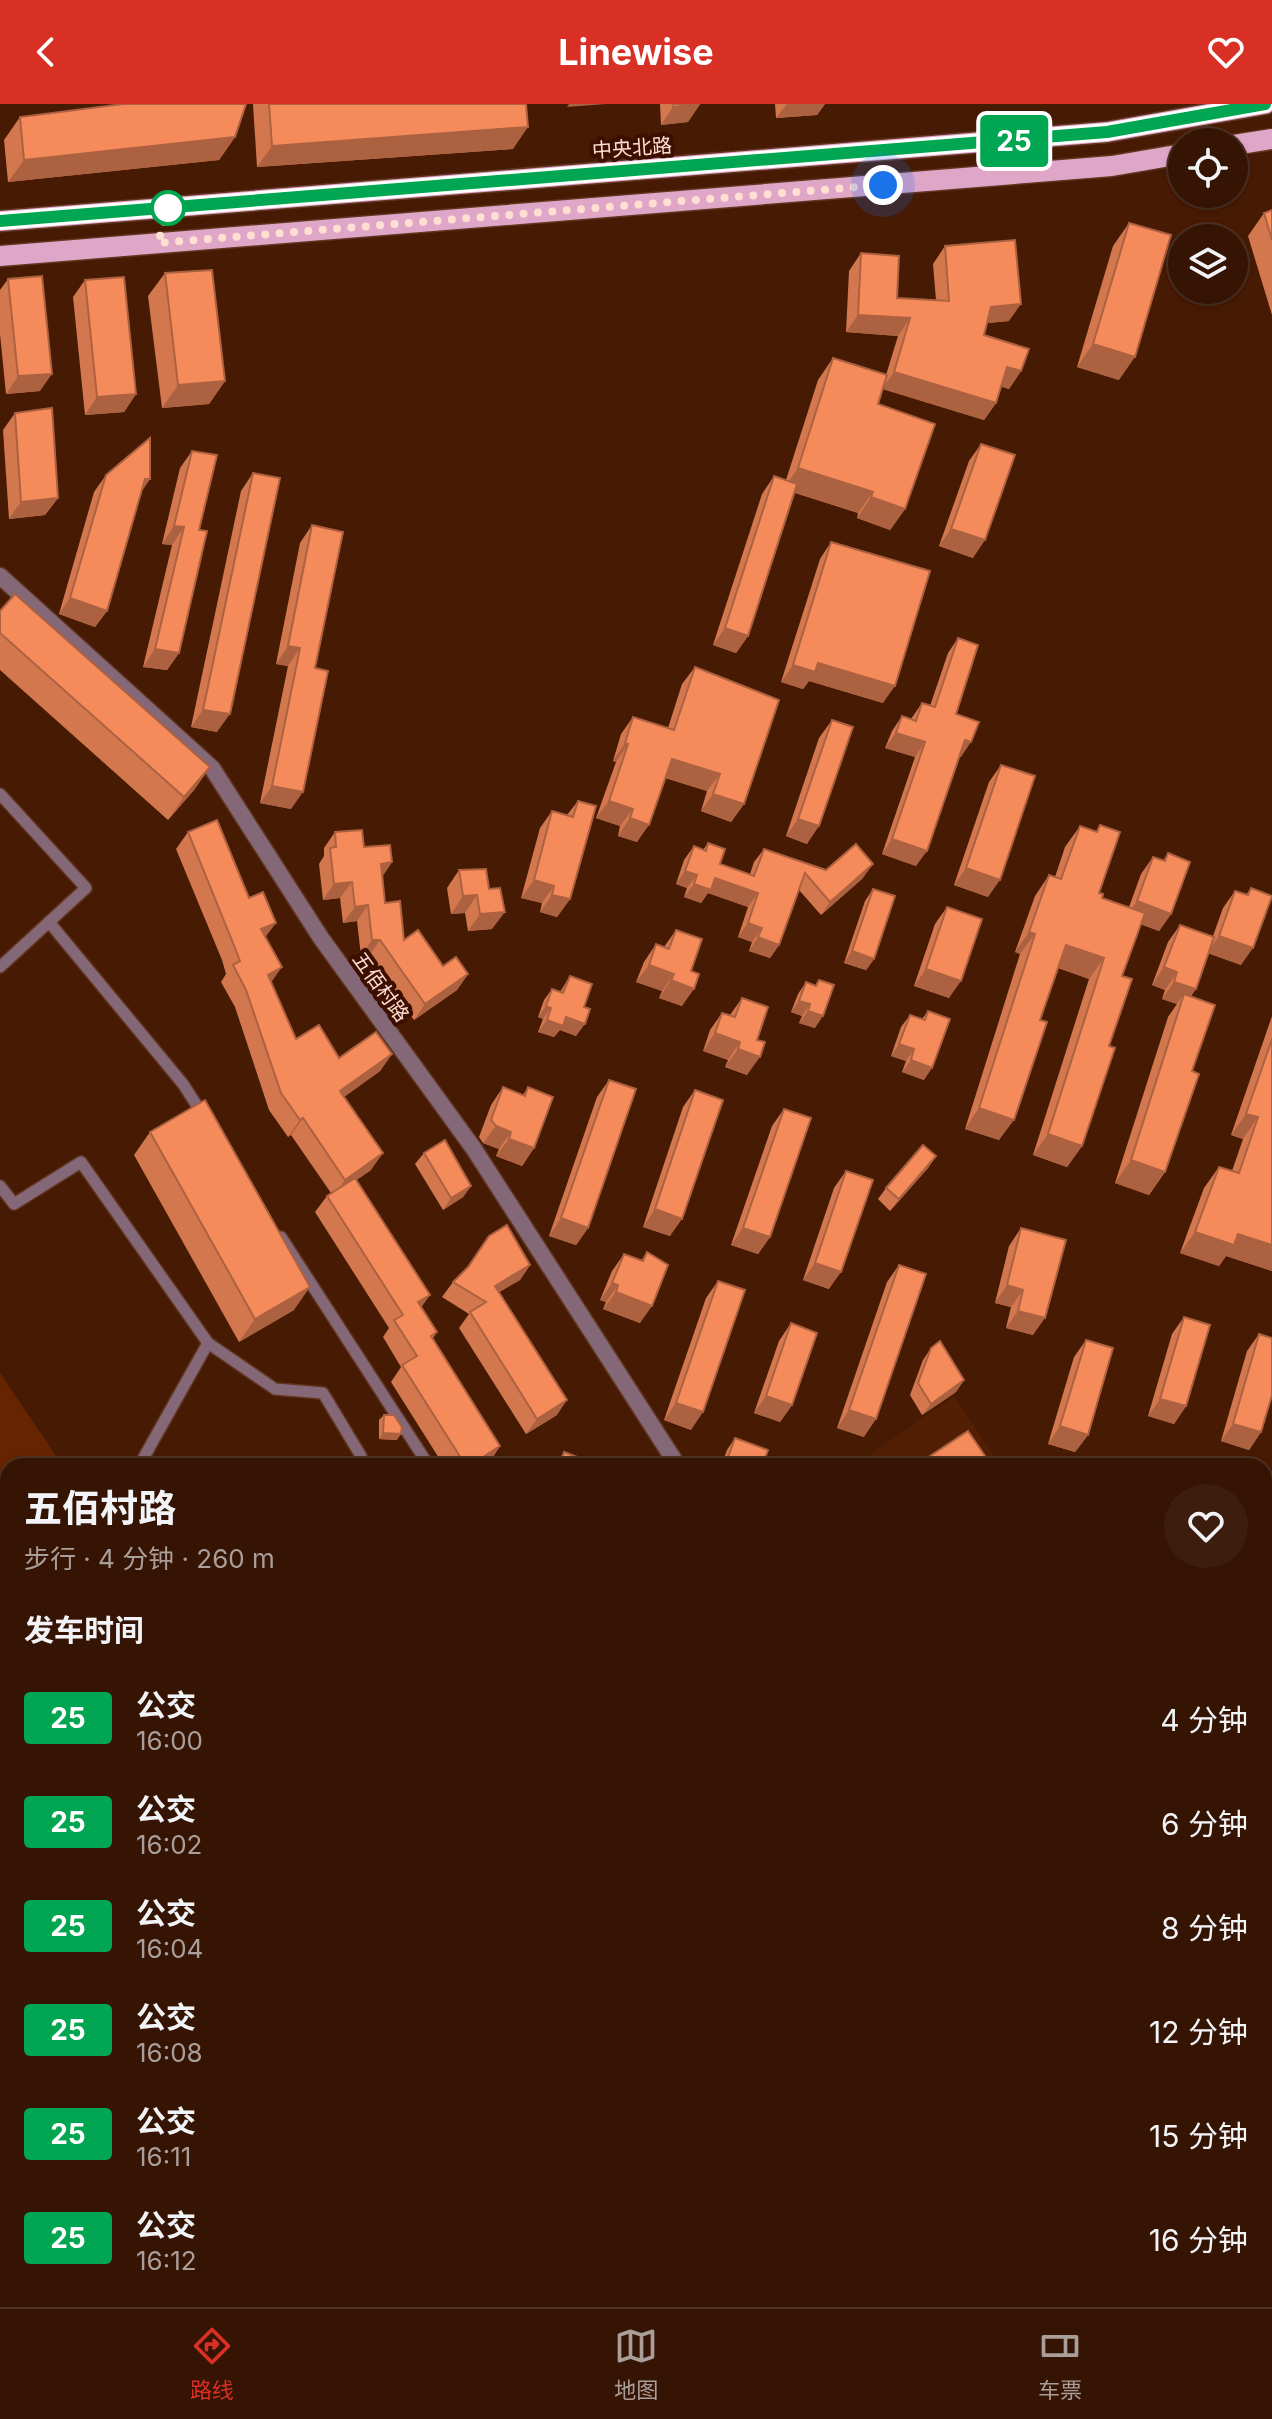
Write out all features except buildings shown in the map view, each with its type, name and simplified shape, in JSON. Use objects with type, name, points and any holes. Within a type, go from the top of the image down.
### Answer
[{"type":"main road","name":"中央北路","points":[[0,221],[1062,137],[1265,104]]},
{"type":"main road","points":[[1248,143],[1272,139]]},
{"type":"main road","points":[[0,256],[1112,166],[1168,156]]},
{"type":"street","name":"五佰村路","points":[[0,576],[212,768],[321,938],[474,1149],[673,1458]]},
{"type":"lane","points":[[0,794],[86,888],[0,967]]},
{"type":"lane","points":[[49,922],[183,1084],[208,1124]]},
{"type":"lane","points":[[0,1186],[14,1204],[81,1162],[208,1343],[275,1389],[323,1393],[361,1458]]},
{"type":"lane","points":[[276,1229],[424,1458]]},
{"type":"lane","points":[[143,1458],[208,1343]]},
{"type":"shaded area","points":[[0,1373],[58,1458],[0,1458]]},
{"type":"shaded area","points":[[954,1396],[996,1458],[865,1458]]},
{"type":"bus line","name":"25","points":[[0,221],[852,156],[1107,132],[1265,104]]},
{"type":"route","points":[[168,208],[158,243],[883,185]]}]
